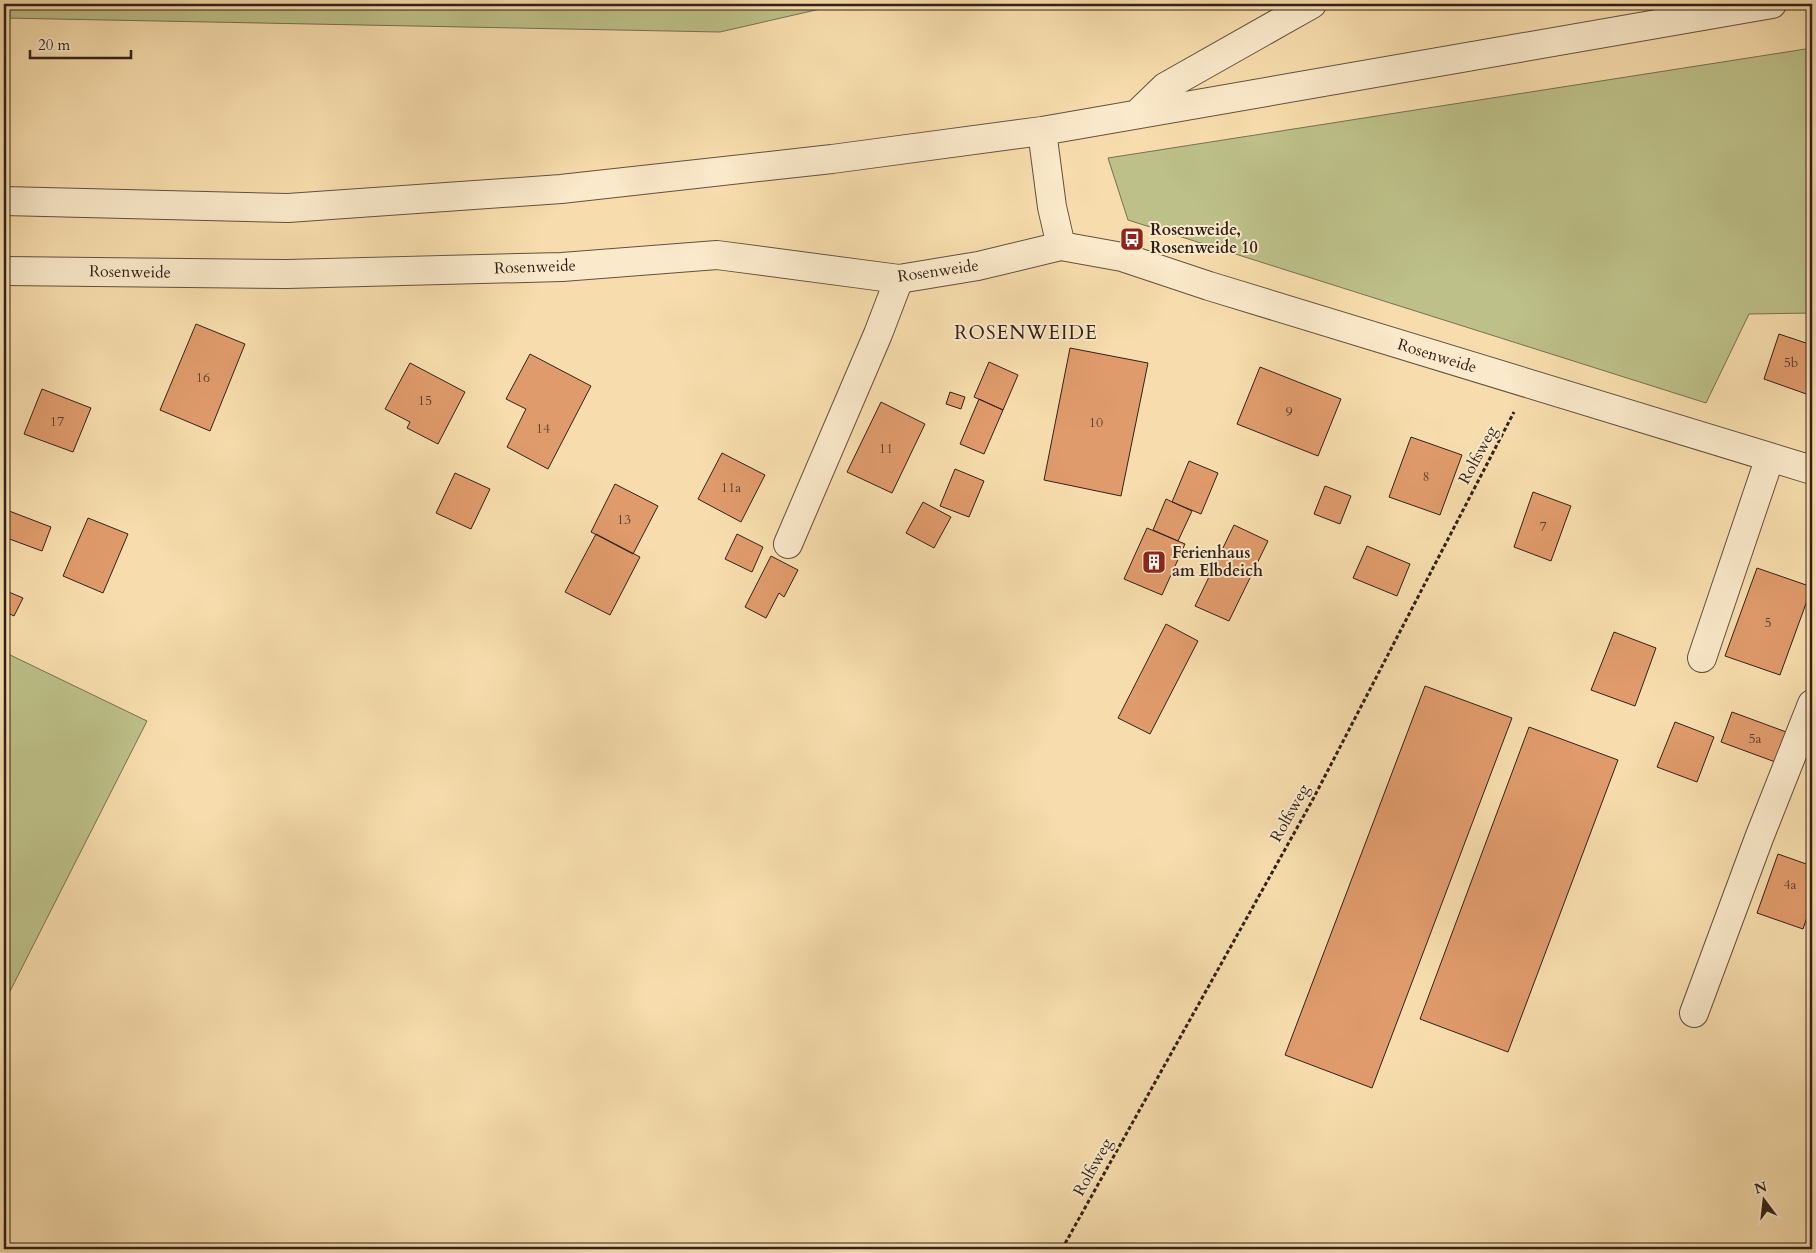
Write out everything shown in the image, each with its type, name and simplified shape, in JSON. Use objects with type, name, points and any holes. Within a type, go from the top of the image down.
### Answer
[{"type":"street","points":[[1137,114],[1165,87],[1312,4]]},
{"type":"street","points":[[4,201],[288,208],[561,189],[832,159],[1042,131],[1772,4]]},
{"type":"street","points":[[1042,131],[1052,207],[1062,246]]},
{"type":"street","name":"Rosenweide","points":[[4,271],[287,274],[562,267],[717,255],[899,279],[978,266],[1062,246],[1122,257],[1209,286],[1812,470]]},
{"type":"street","points":[[788,544],[878,334],[899,279]]},
{"type":"street","points":[[1702,658],[1770,457]]},
{"type":"street","points":[[1694,1013],[1804,746],[1812,704]]},
{"type":"path","name":"Rolfsweg","points":[[1062,1249],[1312,801],[1529,384]]},
{"type":"green space","points":[[4,4],[842,4],[720,32],[4,18]]},
{"type":"green space","points":[[1812,48],[1812,313],[1749,314],[1706,403],[1128,220],[1108,158]]},
{"type":"green space","points":[[4,652],[147,721],[4,1003]]},
{"type":"building","points":[[196,324],[245,344],[210,431],[160,410]]},
{"type":"building","points":[[1779,334],[1812,345],[1812,396],[1764,379]]},
{"type":"building","points":[[1070,348],[1148,363],[1121,496],[1044,480]]},
{"type":"building","points":[[530,354],[591,386],[548,469],[507,447],[526,409],[506,399]]},
{"type":"building","points":[[989,362],[1018,375],[1003,410],[974,397]]},
{"type":"building","points":[[410,363],[465,392],[438,444],[407,428],[410,422],[385,409]]},
{"type":"building","points":[[1260,367],[1341,399],[1318,456],[1237,424]]},
{"type":"building","points":[[42,389],[91,408],[73,452],[24,434]]},
{"type":"building","points":[[950,392],[965,397],[961,409],[946,404]]},
{"type":"building","points":[[979,399],[1003,410],[984,454],[960,444]]},
{"type":"building","points":[[881,402],[925,424],[892,493],[847,472]]},
{"type":"building","points":[[1411,437],[1462,455],[1440,515],[1389,497]]},
{"type":"building","points":[[722,453],[765,475],[741,522],[698,499]]},
{"type":"building","points":[[1189,461],[1218,473],[1201,514],[1172,502]]},
{"type":"building","points":[[955,469],[984,481],[969,517],[940,506]]},
{"type":"building","points":[[455,473],[490,489],[471,529],[436,513]]},
{"type":"building","points":[[615,484],[658,506],[633,554],[591,532]]},
{"type":"building","points":[[1325,486],[1351,496],[1340,524],[1314,514]]},
{"type":"building","points":[[1533,492],[1571,506],[1551,561],[1514,547]]},
{"type":"building","points":[[1166,499],[1192,511],[1178,541],[1153,530]]},
{"type":"building","points":[[923,502],[951,517],[934,548],[906,533]]},
{"type":"building","points":[[4,509],[51,527],[42,551],[4,537]]},
{"type":"building","points":[[88,518],[128,534],[103,593],[63,576]]},
{"type":"building","points":[[1234,525],[1268,541],[1229,621],[1195,606]]},
{"type":"building","name":"Ferienhaus am Elbdeich","points":[[1147,528],[1185,544],[1162,595],[1124,579]]},
{"type":"building","points":[[596,534],[640,557],[610,615],[565,592]]},
{"type":"building","points":[[737,534],[763,547],[752,572],[725,559]]},
{"type":"building","points":[[1367,546],[1410,564],[1397,596],[1353,578]]},
{"type":"building","points":[[771,556],[798,570],[784,597],[779,593],[766,618],[745,607]]},
{"type":"building","points":[[1757,568],[1812,587],[1780,675],[1725,656]]},
{"type":"building","points":[[4,590],[23,598],[14,616],[4,611]]},
{"type":"building","points":[[1166,624],[1198,641],[1150,734],[1118,718]]},
{"type":"building","points":[[1614,632],[1656,648],[1635,706],[1591,690]]},
{"type":"building","points":[[1425,686],[1512,718],[1372,1088],[1285,1055]]},
{"type":"building","points":[[1732,712],[1789,733],[1778,763],[1721,742]]},
{"type":"building","points":[[1675,722],[1714,737],[1697,782],[1657,767]]},
{"type":"building","points":[[1529,727],[1618,760],[1508,1052],[1420,1019]]},
{"type":"building","points":[[1778,854],[1812,866],[1812,902],[1803,929],[1757,913]]},
{"type":"place","name":"Rosenweide, Rosenweide 10","points":[[1132,239]]},
{"type":"place","name":"Ferienhaus am Elbdeich","points":[[1154,562]]},
{"type":"district","name":"ROSENWEIDE","points":[[1026,333]]}]
